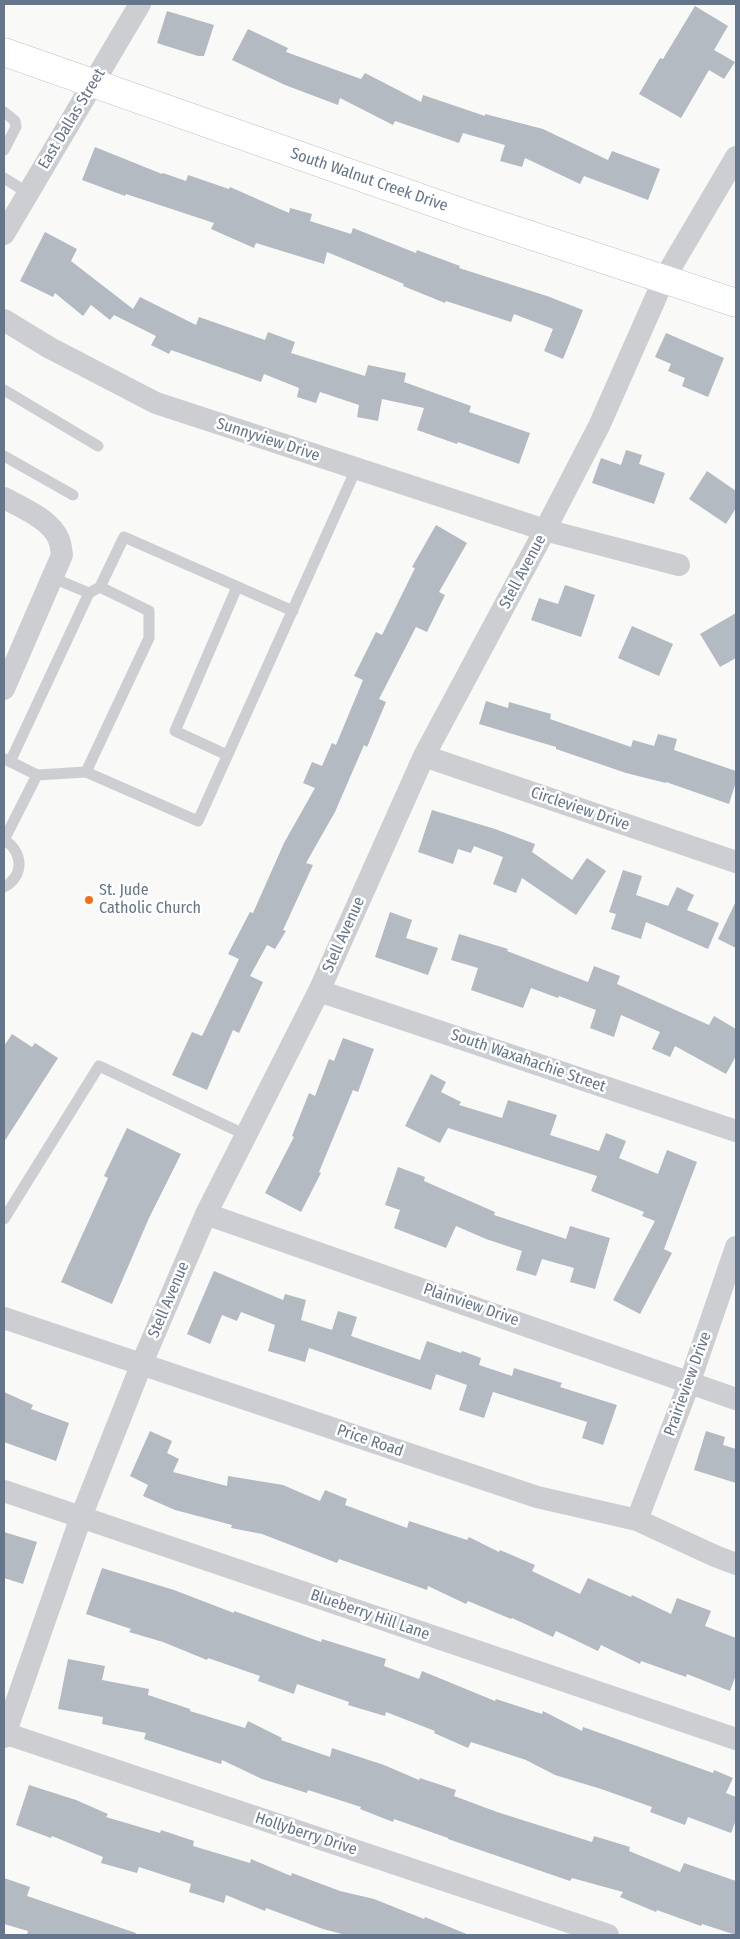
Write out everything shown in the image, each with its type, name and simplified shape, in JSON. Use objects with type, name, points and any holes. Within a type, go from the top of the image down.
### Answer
[{"type":"street","name":"East Dallas Street","points":[[4,234],[140,4]]},
{"type":"street","name":"South Walnut Creek Drive","points":[[4,52],[469,215],[736,303]]},
{"type":"street","name":"Stell Avenue","points":[[4,1735],[80,1517],[206,1214],[319,991],[424,756],[545,530],[598,426],[664,279],[736,157]]},
{"type":"street","name":"Sunnyview Drive","points":[[4,320],[50,348],[156,403],[545,530],[679,565]]},
{"type":"street","points":[[4,498],[38,517],[59,538],[62,555],[4,686]]},
{"type":"street","name":"Circleview Drive","points":[[424,756],[736,862]]},
{"type":"street","name":"South Waxahachie Street","points":[[319,991],[736,1131]]},
{"type":"street","name":"Plainview Drive","points":[[206,1214],[690,1381],[736,1399]]},
{"type":"street","name":"Prairieview Drive","points":[[637,1520],[690,1381],[736,1247]]},
{"type":"street","name":"Price Road","points":[[4,1318],[537,1497],[637,1520],[736,1564]]},
{"type":"street","name":"Blueberry Hill Lane","points":[[4,1491],[736,1738]]},
{"type":"street","name":"Hollyberry Drive","points":[[4,1735],[608,1935]]},
{"type":"lane","points":[[4,112],[15,121],[16,127],[4,150]]},
{"type":"lane","points":[[4,178],[28,193]]},
{"type":"lane","points":[[4,390],[98,446]]},
{"type":"lane","points":[[4,456],[73,495]]},
{"type":"lane","points":[[293,611],[124,537],[100,587],[90,593],[7,761],[37,775],[86,772],[198,821],[293,611],[356,469]]},
{"type":"lane","points":[[53,578],[90,593]]},
{"type":"lane","points":[[227,755],[175,731],[237,586]]},
{"type":"lane","points":[[86,772],[149,638],[149,611],[100,587]]},
{"type":"lane","points":[[4,887],[16,877],[20,860],[12,844],[4,840],[37,775]]},
{"type":"lane","points":[[4,1219],[100,1066],[246,1135]]},
{"type":"building","points":[[695,6],[728,26],[714,50],[735,62],[724,79],[709,70],[681,118],[639,94],[660,58],[663,59]]},
{"type":"building","points":[[167,11],[214,25],[204,56],[198,56],[157,43]]},
{"type":"building","points":[[248,29],[288,48],[286,52],[361,79],[365,73],[421,102],[423,95],[485,116],[485,114],[543,129],[608,160],[612,151],[660,169],[648,200],[584,176],[580,184],[525,158],[522,167],[500,161],[505,145],[463,133],[459,143],[395,121],[393,125],[340,98],[338,105],[285,85],[232,60]]},
{"type":"building","points":[[95,147],[162,174],[186,181],[188,175],[229,189],[230,187],[289,213],[290,208],[312,214],[310,221],[351,234],[353,228],[416,253],[417,250],[460,266],[459,268],[547,296],[583,310],[563,359],[544,351],[553,329],[514,314],[511,322],[446,301],[445,303],[327,252],[324,264],[256,243],[254,248],[211,229],[214,223],[126,194],[125,196],[82,180]]},
{"type":"building","points":[[45,232],[77,249],[71,261],[133,309],[140,297],[196,325],[199,317],[265,340],[268,332],[295,342],[291,353],[365,376],[368,365],[406,373],[404,382],[471,406],[469,412],[530,433],[519,464],[458,442],[457,444],[417,430],[424,408],[382,399],[378,421],[357,417],[359,405],[320,392],[316,403],[297,397],[299,388],[264,374],[261,382],[171,350],[169,354],[151,345],[156,336],[114,315],[110,320],[91,305],[83,316],[55,293],[53,297],[20,281]]},
{"type":"building","points":[[666,333],[724,358],[708,397],[682,386],[685,378],[668,371],[671,364],[655,357]]},
{"type":"building","points":[[626,450],[642,455],[639,464],[665,473],[654,504],[592,483],[601,458],[621,465]]},
{"type":"building","points":[[707,471],[736,491],[736,508],[726,524],[689,499]]},
{"type":"building","points":[[436,525],[467,543],[439,592],[445,595],[427,632],[416,627],[379,699],[386,702],[367,747],[364,745],[335,812],[306,863],[313,865],[283,930],[286,931],[275,949],[267,945],[250,976],[263,982],[239,1033],[233,1030],[207,1090],[172,1075],[192,1032],[202,1036],[239,959],[228,954],[250,912],[253,913],[284,843],[315,788],[303,783],[312,762],[322,766],[332,743],[336,745],[363,680],[354,676],[376,632],[382,635],[415,568],[412,567]]},
{"type":"building","points":[[565,585],[595,595],[581,637],[531,620],[539,598],[558,604]]},
{"type":"building","points":[[736,613],[736,658],[720,667],[700,634]]},
{"type":"building","points":[[632,626],[673,644],[659,676],[618,658]]},
{"type":"building","points":[[486,701],[508,708],[509,702],[551,714],[550,719],[631,747],[633,740],[654,746],[658,734],[677,739],[674,750],[736,771],[736,782],[729,804],[666,782],[626,773],[556,749],[556,747],[479,724]]},
{"type":"building","points":[[432,810],[495,829],[535,844],[532,852],[572,880],[587,858],[606,871],[576,915],[522,878],[516,893],[493,884],[503,857],[474,846],[471,853],[458,849],[453,864],[418,852]]},
{"type":"building","points":[[623,870],[642,876],[636,895],[668,906],[677,887],[694,895],[687,910],[719,923],[708,949],[646,922],[641,939],[611,929],[616,914],[609,912]]},
{"type":"building","points":[[736,901],[736,948],[718,939]]},
{"type":"building","points":[[390,912],[412,920],[406,938],[438,948],[428,975],[375,957]]},
{"type":"building","points":[[459,934],[508,949],[507,951],[588,982],[594,966],[620,976],[617,984],[709,1025],[714,1016],[736,1029],[736,1056],[726,1074],[675,1046],[670,1057],[652,1049],[660,1032],[621,1015],[614,1037],[590,1028],[596,1010],[559,996],[558,998],[531,988],[523,1008],[471,990],[478,968],[451,960]]},
{"type":"building","points":[[12,1034],[32,1047],[35,1043],[58,1058],[4,1142],[4,1046]]},
{"type":"building","points":[[343,1038],[374,1049],[358,1092],[353,1090],[319,1172],[321,1173],[301,1212],[265,1193],[294,1137],[292,1136],[309,1093],[315,1096],[329,1059],[334,1061]]},
{"type":"building","points":[[431,1074],[446,1082],[441,1092],[461,1102],[459,1105],[502,1118],[508,1100],[557,1115],[550,1135],[599,1151],[606,1133],[626,1141],[619,1158],[658,1174],[667,1150],[697,1162],[664,1249],[672,1253],[640,1314],[613,1300],[655,1221],[642,1216],[644,1212],[591,1191],[597,1176],[448,1128],[440,1143],[405,1126]]},
{"type":"building","points":[[127,1128],[181,1154],[149,1218],[112,1304],[61,1282],[108,1178],[104,1176]]},
{"type":"building","points":[[398,1167],[425,1177],[424,1181],[495,1212],[494,1215],[566,1239],[570,1226],[610,1238],[595,1289],[570,1282],[574,1268],[542,1259],[536,1276],[516,1270],[522,1251],[486,1239],[456,1226],[446,1248],[394,1228],[400,1210],[385,1205]]},
{"type":"building","points":[[214,1271],[283,1300],[285,1294],[306,1300],[301,1320],[332,1330],[338,1311],[357,1317],[351,1336],[420,1360],[427,1341],[481,1358],[479,1365],[512,1376],[514,1368],[562,1383],[560,1387],[617,1405],[603,1445],[582,1438],[587,1422],[493,1392],[484,1418],[459,1410],[467,1385],[436,1374],[431,1390],[309,1348],[305,1362],[268,1351],[275,1325],[241,1312],[237,1321],[222,1315],[210,1344],[187,1334]]},
{"type":"building","points":[[4,1392],[33,1405],[31,1409],[69,1423],[56,1461],[4,1442]]},
{"type":"building","points":[[150,1431],[172,1441],[167,1453],[179,1459],[173,1472],[227,1486],[228,1476],[283,1485],[320,1501],[325,1490],[347,1499],[345,1505],[407,1528],[409,1521],[467,1540],[469,1537],[499,1552],[500,1550],[535,1565],[532,1571],[580,1594],[588,1578],[631,1597],[632,1595],[671,1614],[677,1598],[711,1611],[705,1626],[736,1638],[736,1675],[730,1691],[687,1674],[686,1677],[641,1661],[640,1664],[601,1645],[598,1651],[556,1631],[553,1637],[512,1618],[468,1601],[466,1604],[428,1586],[427,1590],[339,1559],[337,1563],[262,1534],[231,1528],[232,1525],[175,1510],[143,1496],[148,1485],[130,1476]]},
{"type":"building","points":[[706,1431],[725,1437],[723,1445],[736,1449],[736,1483],[694,1470]]},
{"type":"building","points":[[4,1532],[37,1542],[23,1584],[4,1578]]},
{"type":"building","points":[[102,1568],[174,1590],[234,1613],[234,1611],[321,1642],[322,1639],[386,1659],[384,1666],[419,1679],[422,1671],[495,1701],[496,1699],[542,1714],[543,1711],[582,1731],[583,1727],[713,1773],[714,1770],[733,1778],[726,1793],[736,1797],[736,1820],[731,1833],[688,1817],[685,1825],[650,1812],[652,1807],[555,1775],[526,1760],[471,1742],[468,1748],[434,1733],[435,1731],[386,1712],[385,1716],[348,1705],[349,1702],[297,1684],[294,1694],[258,1681],[260,1676],[208,1658],[207,1660],[163,1642],[129,1632],[131,1629],[86,1614]]},
{"type":"building","points":[[68,1659],[105,1666],[102,1680],[149,1689],[148,1695],[190,1709],[190,1711],[245,1728],[248,1721],[282,1738],[281,1740],[330,1757],[332,1748],[384,1765],[419,1780],[420,1778],[456,1790],[454,1796],[497,1812],[592,1842],[594,1836],[630,1847],[629,1851],[680,1872],[684,1863],[736,1881],[736,1935],[702,1924],[701,1926],[657,1910],[656,1912],[620,1897],[623,1892],[572,1878],[570,1881],[394,1819],[393,1822],[360,1809],[361,1807],[308,1790],[307,1793],[262,1779],[222,1760],[221,1764],[144,1739],[146,1733],[102,1724],[103,1717],[58,1709]]},
{"type":"building","points":[[29,1785],[76,1800],[108,1814],[106,1817],[160,1833],[161,1830],[194,1841],[193,1846],[250,1863],[251,1859],[291,1876],[292,1873],[340,1891],[374,1899],[469,1935],[346,1935],[323,1929],[266,1908],[265,1911],[226,1895],[224,1903],[189,1892],[191,1884],[139,1867],[137,1873],[101,1863],[103,1857],[52,1836],[51,1838],[16,1825]]},
{"type":"building","points":[[4,1878],[30,1887],[27,1896],[136,1933],[135,1935],[27,1935],[28,1931],[4,1924]]},
{"type":"place","name":"St. Jude Catholic Church","points":[[89,900]]}]
